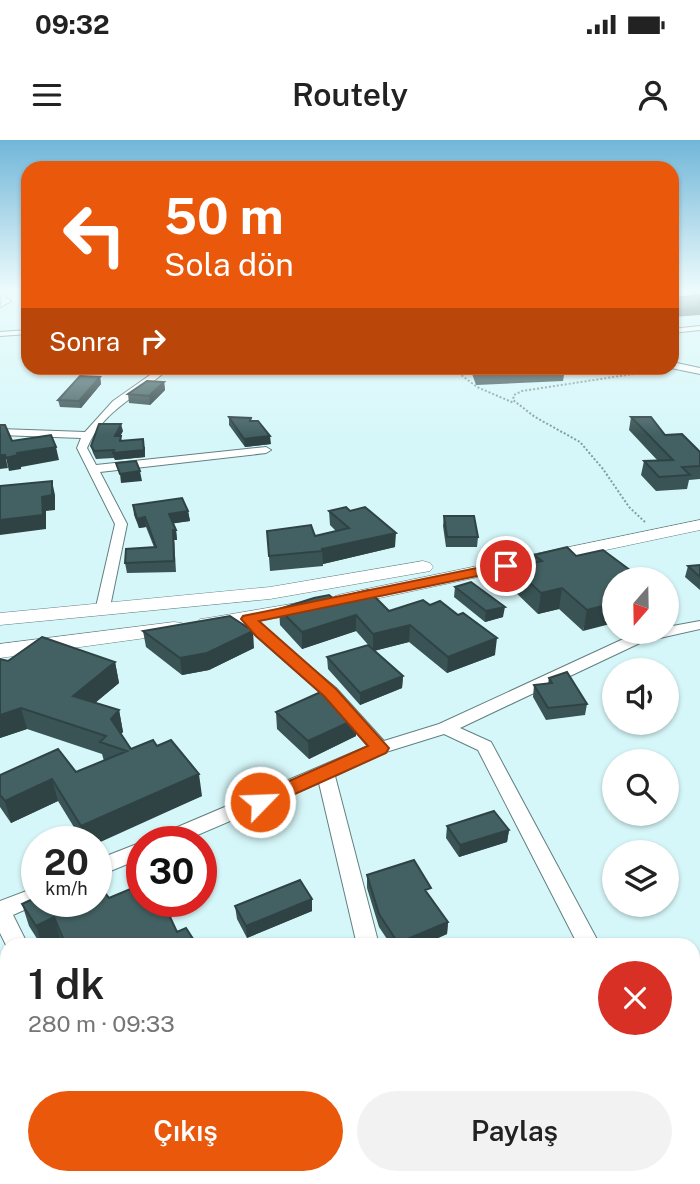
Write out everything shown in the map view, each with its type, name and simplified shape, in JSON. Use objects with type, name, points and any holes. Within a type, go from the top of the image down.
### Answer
[{"type":"highway","points":[[0,619],[270,593],[347,582],[700,510]]},
{"type":"highway","points":[[0,651],[249,619],[700,524]]},
{"type":"street","points":[[679,367],[700,371]]},
{"type":"street","points":[[103,607],[121,524],[82,448],[85,435],[125,397],[155,375]]},
{"type":"street","points":[[0,432],[85,435]]},
{"type":"street","points":[[93,469],[267,450]]},
{"type":"street","points":[[249,619],[261,633],[330,692],[380,748]]},
{"type":"street","points":[[199,826],[380,748],[445,728],[637,638],[700,625]]},
{"type":"street","points":[[445,728],[485,746],[585,938]]},
{"type":"street","points":[[325,773],[335,805],[354,901],[366,938]]},
{"type":"street","points":[[12,938],[0,910],[21,901]]},
{"type":"path","points":[[461,375],[477,387],[517,404],[580,442],[603,469],[629,507],[646,523]]},
{"type":"path","points":[[517,404],[513,400],[514,395],[522,391],[600,382],[627,375]]},
{"type":"building","points":[[80,376],[100,377],[79,401],[58,400]]},
{"type":"building","points":[[147,381],[164,382],[149,396],[128,394]]},
{"type":"building","points":[[229,417],[258,421],[270,436],[244,439]]},
{"type":"building","points":[[631,417],[651,417],[665,435],[682,434],[700,452],[700,466],[682,467],[690,475],[659,477],[644,461],[673,460]]},
{"type":"building","points":[[99,424],[121,424],[115,436],[121,436],[120,441],[143,439],[144,450],[113,453],[114,450],[94,451],[91,446]]},
{"type":"building","points":[[0,425],[5,425],[12,441],[51,435],[56,447],[17,453],[18,455],[6,458],[5,455],[0,455]]},
{"type":"building","points":[[136,461],[140,471],[120,474],[116,463]]},
{"type":"building","points":[[52,481],[52,495],[42,497],[43,515],[0,520],[0,486]]},
{"type":"building","points":[[182,498],[188,511],[169,514],[176,530],[173,530],[174,561],[125,563],[126,549],[156,547],[145,517],[137,519],[133,505]]},
{"type":"building","points":[[346,507],[350,511],[365,507],[396,533],[322,549],[323,551],[269,556],[267,531],[311,525],[315,536],[349,528],[329,511]]},
{"type":"building","points":[[444,516],[474,516],[478,537],[447,537]]},
{"type":"building","points":[[567,547],[576,556],[603,550],[626,567],[602,567],[602,606],[587,610],[562,588],[541,593],[513,567],[542,561],[534,555]]},
{"type":"building","points":[[700,565],[700,577],[688,566]]},
{"type":"building","points":[[471,582],[505,607],[486,611],[455,587]]},
{"type":"building","points":[[368,590],[389,611],[423,600],[430,605],[440,601],[458,615],[463,613],[497,638],[448,657],[410,625],[373,634],[356,615],[302,632],[279,609],[314,598],[329,595],[334,599]]},
{"type":"building","points":[[230,616],[253,631],[207,653],[180,658],[143,631]]},
{"type":"building","points":[[42,637],[115,662],[73,696],[119,710],[111,719],[131,749],[153,740],[157,746],[171,740],[199,774],[81,826],[52,779],[5,801],[0,795],[0,775],[58,749],[76,772],[127,751],[100,742],[106,736],[21,708],[0,715],[0,659],[8,661]]},
{"type":"building","points":[[368,645],[403,676],[360,693],[327,657]]},
{"type":"building","points":[[567,672],[587,704],[548,708],[534,685],[552,683],[549,678]]},
{"type":"building","points":[[323,691],[356,719],[308,741],[276,712]]},
{"type":"building","points":[[494,811],[509,830],[460,845],[447,826]]},
{"type":"building","points":[[414,860],[431,888],[425,890],[448,922],[410,938],[395,938],[379,914],[367,875]]},
{"type":"building","points":[[300,880],[312,899],[246,926],[235,906]]},
{"type":"building","points":[[126,891],[126,917],[170,917],[177,932],[186,928],[192,938],[63,938],[54,917],[112,917],[112,897]]},
{"type":"building","points":[[30,917],[54,917],[36,926]]},
{"type":"route","points":[[260,802],[380,748],[330,692],[261,633],[249,619],[506,566]]}]
